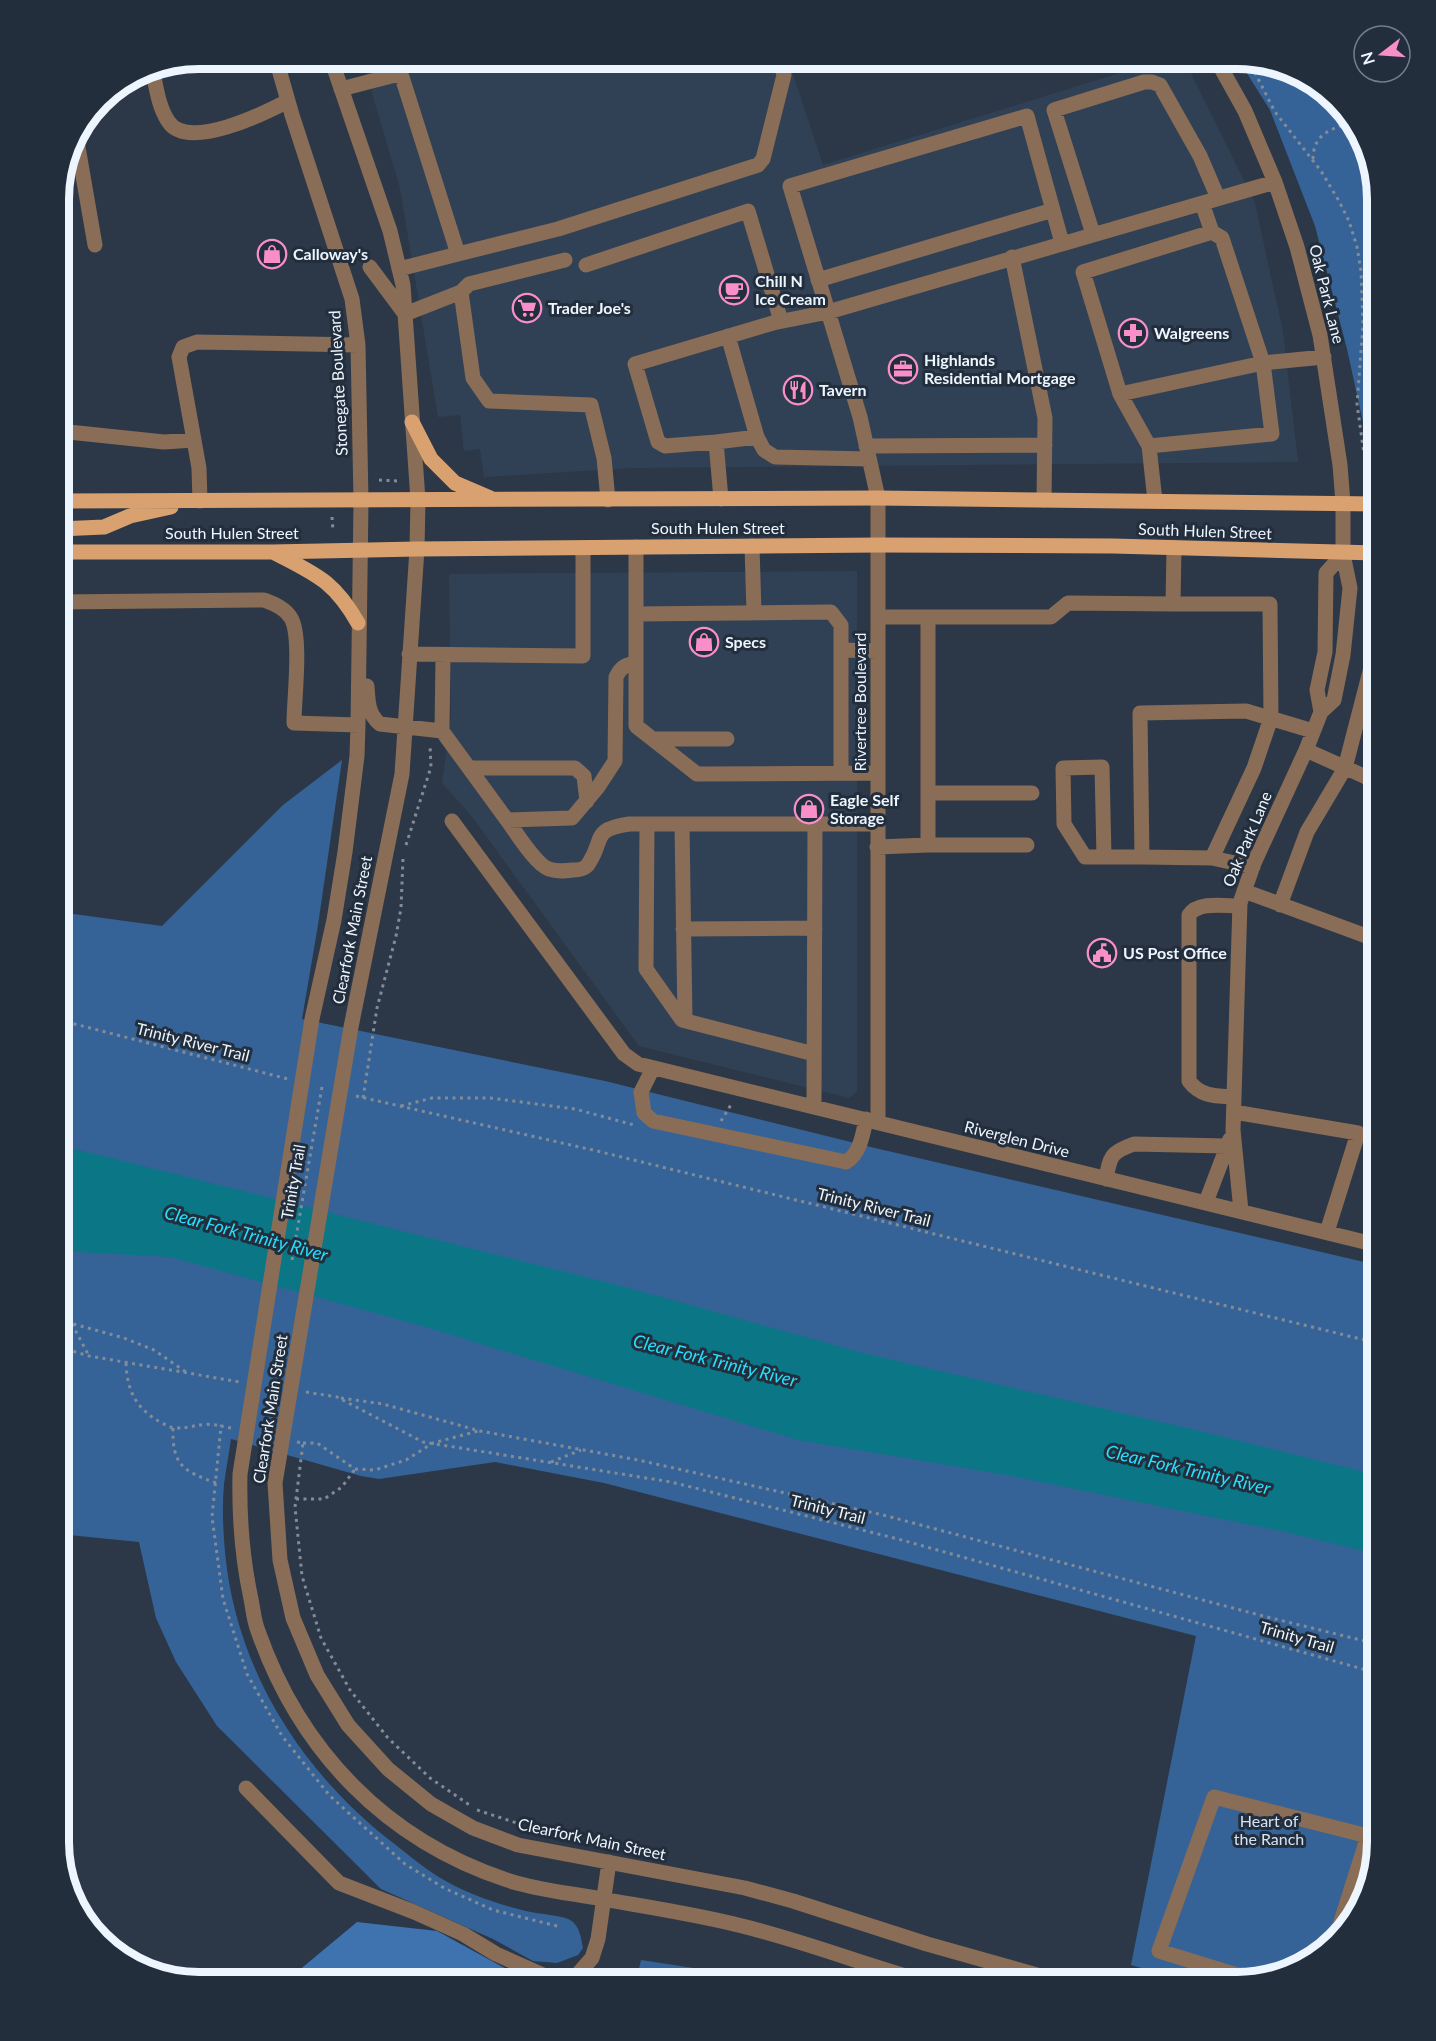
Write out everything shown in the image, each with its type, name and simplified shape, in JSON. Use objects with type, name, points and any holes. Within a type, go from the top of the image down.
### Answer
[{"type":"main road","points":[[412,422],[431,459],[455,483],[496,500]]},
{"type":"main road","name":"South Hulen Street","points":[[69,501],[878,498],[1367,504]]},
{"type":"main road","points":[[69,529],[104,527],[130,516],[200,501]]},
{"type":"main road","name":"South Hulen Street","points":[[69,552],[879,545],[1174,548],[1367,553]]},
{"type":"main road","points":[[272,552],[321,577],[345,600],[358,623]]},
{"type":"street","name":"Stonegate Boulevard","points":[[277,69],[352,299],[358,345],[361,501]]},
{"type":"street","points":[[334,69],[390,231],[403,285],[418,500]]},
{"type":"street","points":[[399,269],[558,229],[758,165],[763,159],[784,75],[782,69]]},
{"type":"street","name":"Oak Park Lane","points":[[1222,69],[1245,111],[1275,182],[1297,247],[1324,357],[1340,465],[1343,504],[1342,554],[1350,588],[1343,655],[1334,700],[1321,712],[1253,867],[1242,899],[1233,1131],[1241,1211]]},
{"type":"street","points":[[340,89],[395,75],[402,77],[458,254]]},
{"type":"street","points":[[154,77],[168,123],[182,132],[212,131],[258,117],[288,101]]},
{"type":"street","points":[[1093,234],[1054,110],[1144,82],[1160,85],[1200,156],[1218,198]]},
{"type":"street","name":"Rivertree Boulevard","points":[[706,1131],[846,1162],[855,1154],[872,1121],[878,773],[878,498],[860,417],[790,186],[1027,116],[1053,210]]},
{"type":"street","points":[[79,150],[95,245]]},
{"type":"street","points":[[757,437],[665,446],[658,442],[635,364],[781,321],[828,312],[1275,182]]},
{"type":"street","points":[[1149,446],[1272,434],[1263,363],[1222,238],[1212,232],[1202,203]]},
{"type":"street","points":[[818,280],[1053,210],[1062,243]]},
{"type":"street","points":[[586,265],[748,211],[781,321]]},
{"type":"street","points":[[1155,501],[1149,446],[1120,394],[1083,272],[1212,232]]},
{"type":"street","points":[[1012,257],[1045,418],[1044,500]]},
{"type":"street","points":[[405,314],[461,292],[469,284],[565,260]]},
{"type":"street","points":[[370,267],[405,314]]},
{"type":"street","points":[[461,292],[473,378],[489,401],[591,405],[604,458],[608,500]]},
{"type":"street","points":[[729,336],[757,437],[764,450],[775,457],[1045,445]]},
{"type":"street","points":[[200,501],[199,468],[180,357],[183,347],[197,342],[358,345]]},
{"type":"street","points":[[1120,394],[1263,363],[1324,357]]},
{"type":"street","points":[[69,432],[164,442],[194,440]]},
{"type":"street","points":[[716,442],[721,499]]},
{"type":"street","name":"Clearfork Main Street","points":[[418,500],[417,549],[402,774],[351,1027],[275,1483],[280,1560],[293,1618],[317,1676],[348,1725],[396,1776],[431,1804],[473,1828],[518,1845],[764,1893],[927,1944],[1026,1972]]},
{"type":"street","name":"Clearfork Main Street","points":[[361,501],[357,756],[334,920],[312,1019],[240,1474],[239,1504],[244,1565],[257,1630],[284,1693],[318,1747],[362,1796],[410,1834],[441,1852],[508,1880],[736,1924],[895,1972]]},
{"type":"street","points":[[752,546],[754,613]]},
{"type":"street","points":[[636,547],[636,726],[697,774],[878,773]]},
{"type":"street","points":[[409,654],[583,656],[583,548]]},
{"type":"street","points":[[1173,604],[1174,548]]},
{"type":"street","name":"Oak Park Lane","points":[[1321,712],[1317,690],[1325,652],[1326,573],[1342,554]]},
{"type":"street","points":[[69,602],[264,600],[281,608],[291,618],[297,636],[294,723],[358,725]]},
{"type":"street","points":[[878,617],[1051,617],[1068,603],[1270,604],[1271,718],[1254,768],[1212,858]]},
{"type":"street","points":[[636,614],[831,612],[841,625],[841,773]]},
{"type":"street","points":[[928,617],[928,845]]},
{"type":"street","points":[[358,649],[366,674],[369,709],[373,718],[380,724],[434,730],[470,768],[540,863],[548,869],[581,870],[588,866],[598,838],[605,830],[614,826],[629,824],[877,824]]},
{"type":"street","points":[[841,650],[878,651]]},
{"type":"street","points":[[434,730],[443,656]]},
{"type":"street","points":[[507,820],[572,818],[587,801],[615,761],[616,677],[625,665],[636,663]]},
{"type":"street","points":[[1280,905],[1307,832],[1345,768],[1367,683]]},
{"type":"street","points":[[1142,857],[1140,713],[1246,711],[1313,731]]},
{"type":"street","points":[[653,739],[727,738]]},
{"type":"street","points":[[1306,750],[1367,778]]},
{"type":"street","points":[[1104,857],[1102,767],[1063,768],[1064,824],[1085,857],[1212,858],[1253,867]]},
{"type":"street","points":[[470,768],[575,768],[584,776],[587,801]]},
{"type":"street","points":[[928,793],[1032,793]]},
{"type":"street","name":"Riverglen Drive","points":[[452,820],[624,1054],[638,1064],[1367,1242]]},
{"type":"street","points":[[647,824],[646,969],[682,1020],[814,1053]]},
{"type":"street","points":[[814,1107],[815,824]]},
{"type":"street","points":[[682,825],[685,1021]]},
{"type":"street","points":[[877,847],[1027,845]]},
{"type":"street","points":[[1327,1232],[1358,1134],[1234,1104],[1196,1091],[1189,1082],[1189,915],[1192,910],[1201,907],[1242,899],[1280,905],[1367,936]]},
{"type":"street","points":[[684,929],[815,928]]},
{"type":"street","points":[[651,1067],[641,1092],[644,1113],[653,1121],[662,1124],[706,1131]]},
{"type":"street","name":"Oak Park Lane","points":[[1206,1202],[1233,1131]]},
{"type":"street","points":[[1106,1179],[1109,1159],[1119,1149],[1134,1144],[1227,1146]]},
{"type":"street","points":[[246,1788],[339,1883],[463,1934],[496,1954],[536,1972]]},
{"type":"street","points":[[1227,1972],[1159,1951],[1214,1797],[1367,1835]]},
{"type":"street","points":[[1344,1916],[1366,1855]]},
{"type":"street","points":[[580,1972],[592,1958],[598,1939],[609,1862]]},
{"type":"path","points":[[1254,70],[1275,112],[1313,161],[1339,201],[1349,221],[1357,247],[1361,271],[1363,325],[1357,404],[1367,461]]},
{"type":"path","points":[[1313,161],[1313,147],[1317,140],[1343,125]]},
{"type":"path","points":[[380,480],[399,481]]},
{"type":"path","points":[[332,517],[333,531]]},
{"type":"path","name":"Trinity River Trail","points":[[434,730],[431,768],[405,849],[396,936],[377,1008],[363,1098],[597,1151],[1367,1341]]},
{"type":"path","name":"Trinity River Trail","points":[[69,1023],[293,1080]]},
{"type":"path","name":"Trinity Trail","points":[[292,1260],[322,1087],[312,1085]]},
{"type":"path","points":[[706,1131],[719,1124],[740,1089]]},
{"type":"path","points":[[400,1106],[432,1098],[490,1098],[574,1109],[644,1128]]},
{"type":"path","points":[[69,1323],[124,1338],[154,1350],[188,1373]]},
{"type":"path","points":[[72,1324],[89,1356]]},
{"type":"path","points":[[69,1350],[89,1356],[250,1383]]},
{"type":"path","points":[[126,1362],[126,1380],[132,1397],[151,1417],[173,1428],[201,1423],[241,1430]]},
{"type":"path","name":"Trinity Trail","points":[[304,1392],[337,1398],[423,1442],[671,1482],[950,1554],[1367,1670]]},
{"type":"path","points":[[337,1398],[383,1404],[480,1431],[638,1460],[883,1515],[1367,1642]]},
{"type":"path","points":[[221,1426],[212,1517],[223,1599],[248,1674],[282,1736],[330,1796],[405,1864],[444,1888],[493,1910],[561,1927]]},
{"type":"path","points":[[173,1428],[173,1446],[180,1465],[188,1472],[216,1483]]},
{"type":"path","points":[[293,1441],[316,1443],[355,1469],[375,1470],[406,1460],[433,1443],[480,1431]]},
{"type":"path","points":[[303,1443],[296,1499],[302,1576],[321,1638],[350,1690],[387,1738],[430,1778],[476,1809],[529,1827],[577,1833]]},
{"type":"path","points":[[549,1462],[582,1450]]},
{"type":"path","points":[[296,1499],[324,1499],[342,1486],[355,1469]]},
{"type":"shaded area","points":[[365,69],[791,69],[823,165],[1133,69],[1189,69],[1255,203],[1283,332],[1298,462],[633,468],[484,477],[480,449],[464,451],[460,415],[438,417],[400,188]]},
{"type":"shaded area","points":[[857,571],[857,1092],[849,1098],[639,1046],[470,814],[442,783],[451,718],[449,574]]},
{"type":"shaded area","points":[[357,1922],[437,1931],[512,1972],[297,1972]]},
{"type":"green space","points":[[1244,69],[1271,73],[1287,79],[1316,96],[1329,107],[1350,134],[1363,165],[1367,199],[1367,440],[1347,349],[1315,226],[1270,110]]},
{"type":"green space","name":"Heart of the Ranch","points":[[342,760],[302,1019],[605,1081],[875,1148],[1367,1263],[1367,1842],[1363,1876],[1357,1892],[1350,1907],[1329,1934],[1302,1955],[1271,1968],[1254,1971],[1155,1972],[1131,1965],[1196,1636],[604,1483],[495,1462],[379,1479],[361,1476],[231,1439],[224,1484],[223,1527],[232,1596],[243,1638],[259,1679],[280,1717],[304,1753],[332,1787],[363,1818],[432,1873],[447,1882],[492,1901],[526,1911],[561,1917],[573,1922],[580,1932],[583,1948],[578,1955],[557,1963],[533,1961],[493,1939],[381,1889],[217,1726],[176,1662],[156,1618],[139,1542],[69,1535],[69,913],[162,926],[283,805]]},
{"type":"green space","points":[[641,1960],[720,1972],[638,1972]]},
{"type":"water","name":"Clear Fork Trinity River","points":[[69,1148],[618,1285],[867,1354],[1367,1473],[1367,1552],[1285,1532],[1001,1474],[798,1440],[415,1324],[170,1257],[69,1252]]},
{"type":"place","name":"Calloway's","points":[[272,254]]},
{"type":"place","name":"Chill N Ice Cream","points":[[734,290]]},
{"type":"place","name":"Trader Joe's","points":[[527,308]]},
{"type":"place","name":"Walgreens","points":[[1133,333]]},
{"type":"place","name":"Highlands Residential Mortgage","points":[[903,369]]},
{"type":"place","name":"Tavern","points":[[798,390]]},
{"type":"place","name":"Specs","points":[[704,642]]},
{"type":"place","name":"Eagle Self Storage","points":[[809,809]]},
{"type":"place","name":"US Post Office","points":[[1102,953]]}]
